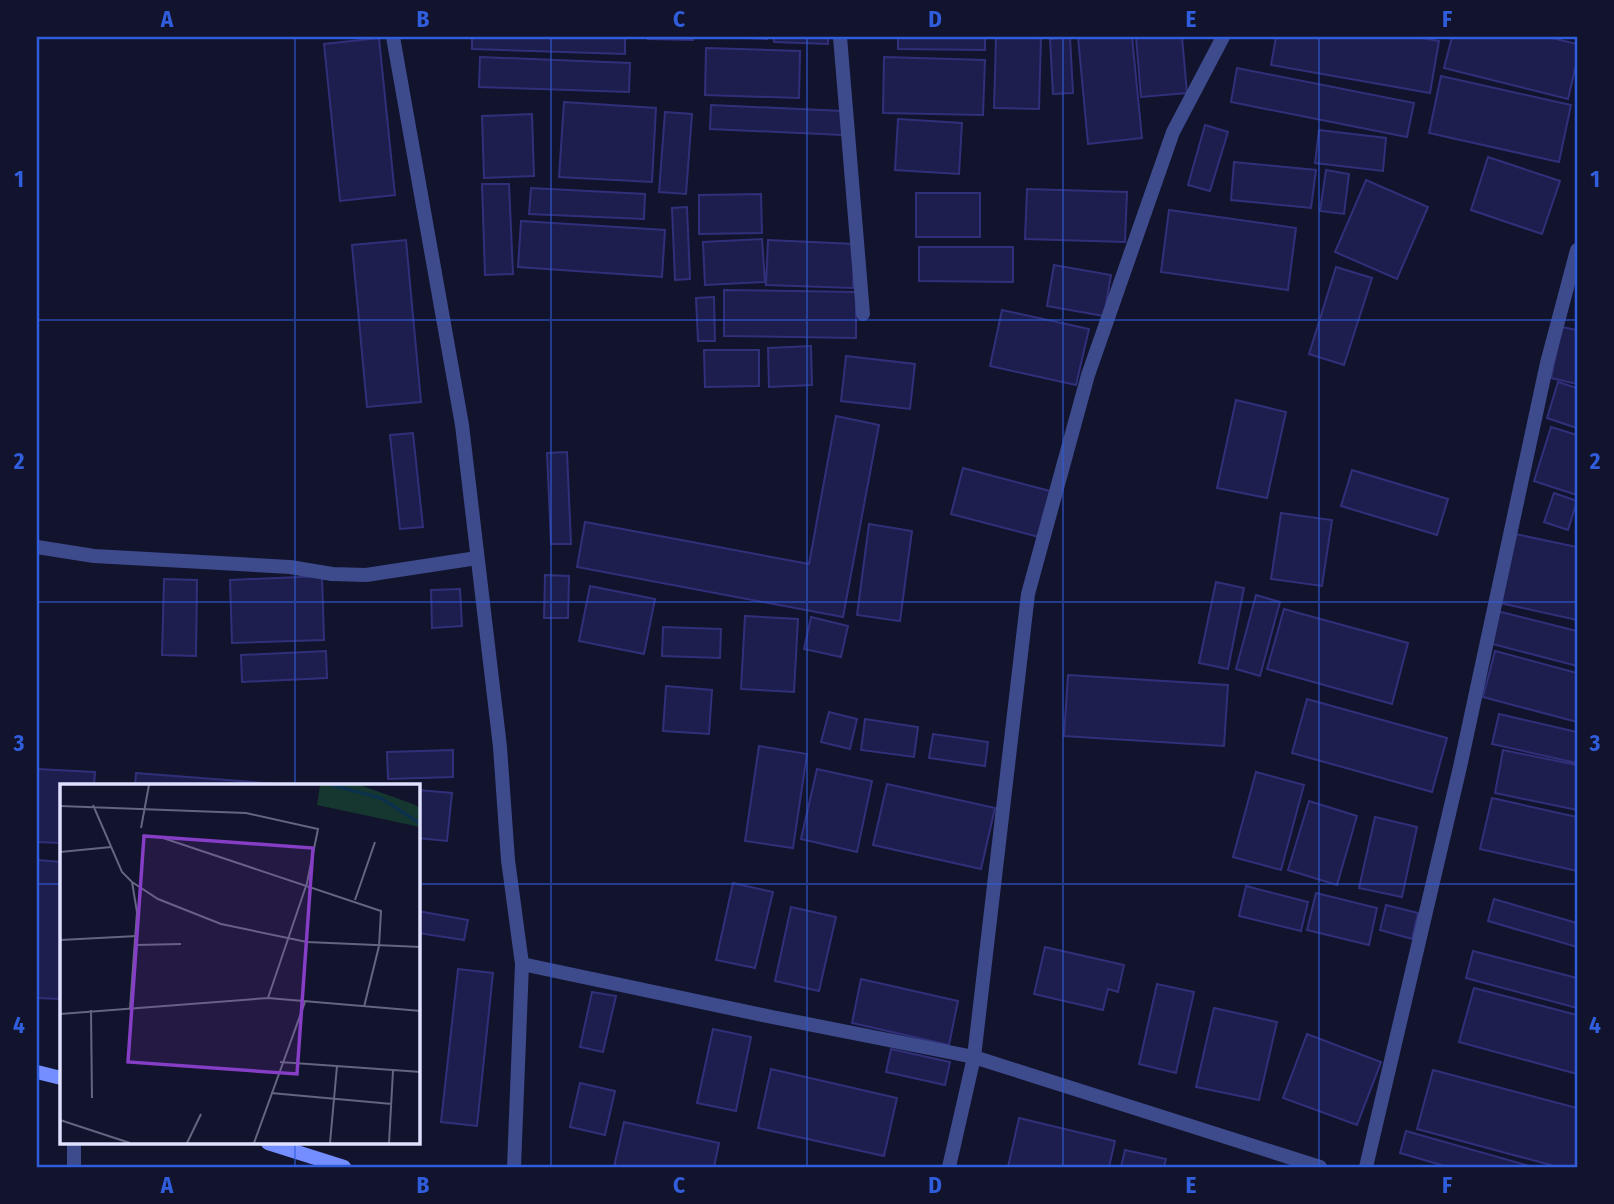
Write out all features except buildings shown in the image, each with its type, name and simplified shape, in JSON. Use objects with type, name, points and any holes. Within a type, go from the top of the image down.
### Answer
[{"type":"street","points":[[393,37],[462,425],[500,747],[508,860],[522,964],[514,1167]]},
{"type":"street","points":[[840,37],[863,314]]},
{"type":"street","points":[[949,1167],[974,1057],[1028,594],[1088,375],[1173,132],[1223,37]]},
{"type":"street","points":[[1366,1167],[1460,766],[1546,363],[1577,250]]},
{"type":"street","points":[[37,547],[94,556],[290,567],[332,574],[366,575],[477,558]]},
{"type":"street","points":[[522,964],[974,1057],[1320,1167]]},
{"type":"street","points":[[37,1072],[60,1078]]},
{"type":"street","points":[[74,1144],[74,1167]]},
{"type":"street","points":[[271,1144],[344,1167]]}]
